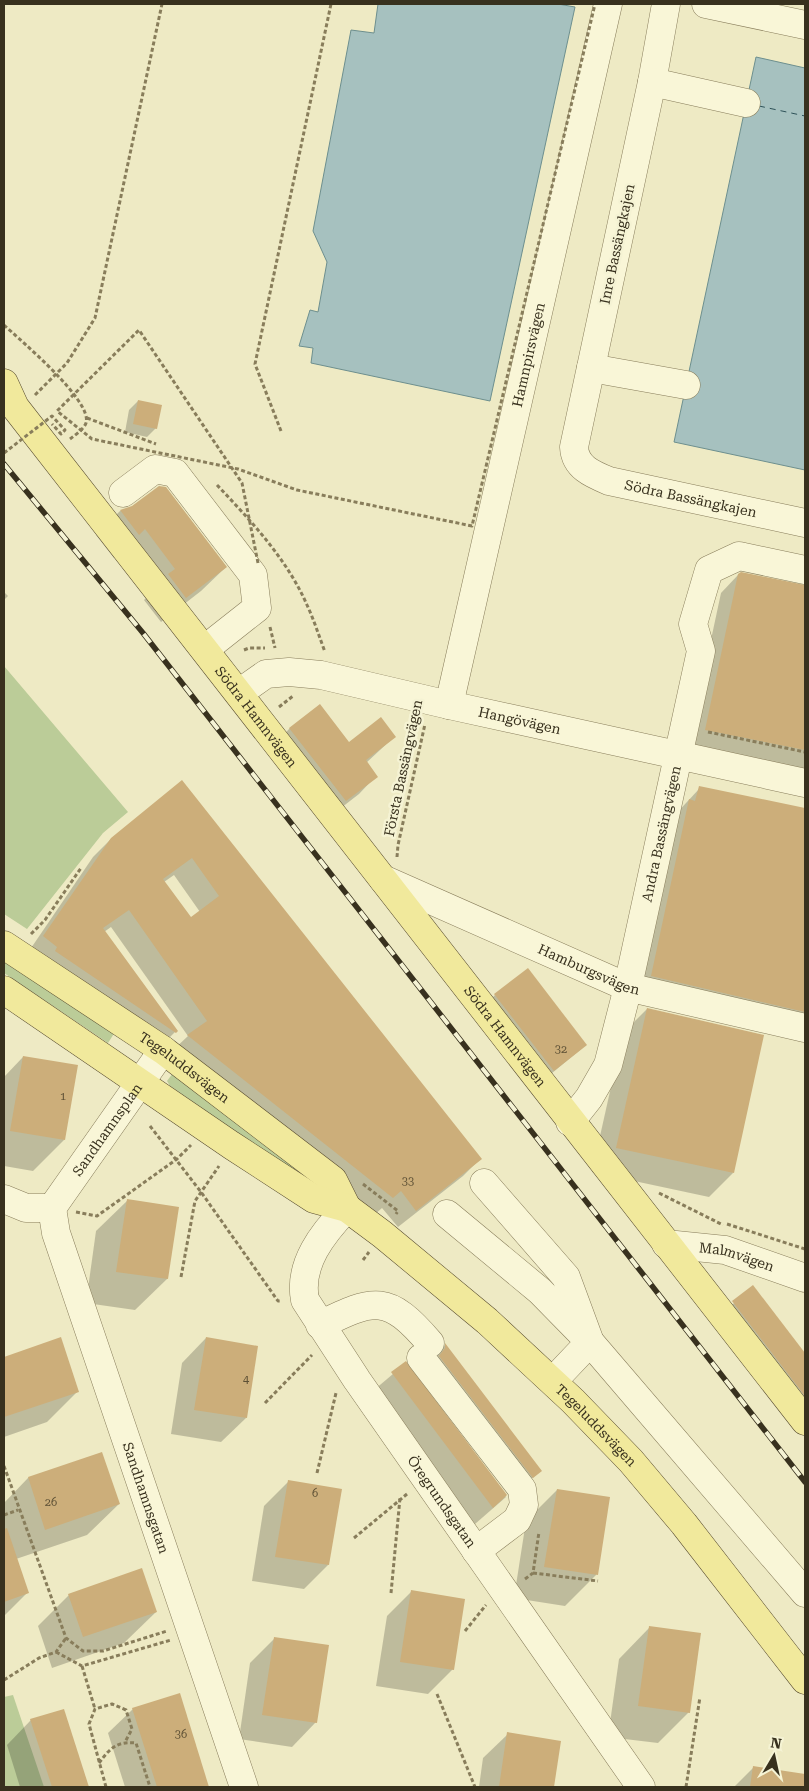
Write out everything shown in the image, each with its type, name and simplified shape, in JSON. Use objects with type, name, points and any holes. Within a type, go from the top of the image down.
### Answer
[{"type":"main road","name":"Södra Hamnvägen","points":[[14,397],[239,693],[390,869],[570,1122],[805,1421]]},
{"type":"main road","name":"Tegeluddsvägen","points":[[16,942],[333,1180],[347,1208]]},
{"type":"main road","name":"Tegeluddsvägen","points":[[4,990],[231,1145],[314,1199],[347,1208],[382,1234],[487,1321],[553,1381],[631,1461],[805,1680]]},
{"type":"street","name":"Hamnpirsvägen","points":[[439,703],[608,4]]},
{"type":"street","points":[[665,14],[672,14],[682,8],[705,4],[805,25]]},
{"type":"street","name":"Inre Bassängkajen","points":[[579,463],[574,447],[665,14]]},
{"type":"street","points":[[652,82],[746,103]]},
{"type":"street","points":[[591,368],[686,385]]},
{"type":"street","name":"Södra Bassängkajen","points":[[579,463],[594,475],[609,481],[805,523]]},
{"type":"street","points":[[124,494],[155,469],[175,473],[253,575],[257,608],[204,649]]},
{"type":"street","name":"Andra Bassängvägen","points":[[570,1122],[588,1098],[608,1065],[679,756],[701,651],[693,624],[709,570],[739,556],[805,570]]},
{"type":"street","name":"Hangövägen","points":[[239,693],[266,674],[288,672],[321,674],[439,703],[805,783]]},
{"type":"street","name":"Hamburgsvägen","points":[[390,869],[627,987],[805,1028]]},
{"type":"street","name":"Sandhamnsplan","points":[[52,1208],[162,1050]]},
{"type":"street","points":[[484,1184],[566,1277],[590,1342]]},
{"type":"street","points":[[4,1199],[26,1208],[52,1208]]},
{"type":"street","name":"Sandhamnsgatan","points":[[52,1208],[56,1233],[192,1629],[244,1787]]},
{"type":"street","name":"Öregrundsgatan","points":[[347,1208],[329,1228],[307,1264],[303,1280],[305,1300],[357,1380],[641,1787]]},
{"type":"street","points":[[447,1214],[540,1291],[590,1342],[805,1592]]},
{"type":"street","name":"Malmvägen","points":[[666,1244],[725,1250],[805,1278]]},
{"type":"street","points":[[320,1325],[357,1307],[380,1305],[403,1314],[425,1350],[522,1489],[524,1505],[517,1520],[476,1551]]},
{"type":"street","points":[[553,1381],[590,1342]]},
{"type":"path","points":[[14,397],[57,375],[95,318],[100,303],[162,4]]},
{"type":"path","points":[[281,431],[255,364],[331,4]]},
{"type":"path","points":[[57,411],[92,438],[238,468],[296,490],[472,526],[595,4]]},
{"type":"path","points":[[4,325],[69,387],[87,418],[85,426],[72,437]]},
{"type":"path","points":[[4,453],[52,416],[139,330],[242,482],[258,563]]},
{"type":"path","points":[[52,416],[65,430],[61,434],[52,424]]},
{"type":"path","name":"Första Bassängvägen","points":[[390,869],[439,703]]},
{"type":"path","points":[[16,942],[44,920],[81,868]]},
{"type":"path","points":[[150,1126],[177,1159],[278,1301],[305,1300]]},
{"type":"path","points":[[52,1208],[97,1216],[177,1159],[192,1144]]},
{"type":"path","points":[[181,1277],[195,1201],[221,1164]]},
{"type":"path","points":[[651,1190],[719,1223],[734,1225],[805,1249]]},
{"type":"path","points":[[265,1403],[314,1353]]},
{"type":"path","points":[[317,1473],[336,1394],[357,1380]]},
{"type":"path","points":[[4,1466],[18,1510],[66,1638],[83,1651],[103,1651],[192,1629]]},
{"type":"path","points":[[354,1538],[400,1498],[410,1492]]},
{"type":"path","points":[[391,1593],[400,1498]]},
{"type":"path","points":[[4,1515],[18,1510]]},
{"type":"path","points":[[533,1573],[540,1527]]},
{"type":"path","points":[[524,1579],[533,1573],[598,1581]]},
{"type":"path","points":[[465,1631],[488,1602]]},
{"type":"path","points":[[82,1666],[192,1629]]},
{"type":"path","points":[[4,1680],[40,1658],[56,1652],[66,1638]]},
{"type":"path","points":[[56,1652],[82,1666],[95,1709],[89,1724],[106,1787]]},
{"type":"path","points":[[437,1694],[476,1787]]},
{"type":"path","points":[[686,1787],[700,1697]]},
{"type":"path","points":[[95,1709],[112,1704],[126,1710],[132,1729],[125,1742]]},
{"type":"path","points":[[99,1763],[110,1747],[125,1742],[136,1743],[150,1787]]},
{"type":"green space","points":[[4,666],[128,812],[103,833],[27,929],[4,914]]},
{"type":"green space","points":[[4,957],[115,1032],[108,1043],[4,973]]},
{"type":"green space","points":[[173,1073],[323,1188],[322,1192],[170,1086],[167,1081]]},
{"type":"green space","points":[[13,1695],[44,1787],[4,1787],[4,1697]]},
{"type":"water","points":[[378,4],[558,4],[575,7],[490,401],[311,363],[313,348],[299,346],[310,310],[318,312],[327,262],[313,231],[351,30],[374,33]]},
{"type":"water","points":[[756,57],[805,68],[805,470],[674,442]]},
{"type":"building","points":[[138,400],[162,405],[157,429],[133,424]]},
{"type":"building","points":[[159,486],[166,487],[227,567],[186,598],[168,574],[175,569],[145,529],[139,535],[120,510],[132,506]]},
{"type":"building","points":[[741,572],[805,585],[805,750],[705,730],[738,574]]},
{"type":"building","points":[[320,704],[349,742],[381,717],[396,737],[366,760],[378,777],[346,801],[289,728]]},
{"type":"building","points":[[182,780],[482,1159],[416,1211],[401,1191],[393,1198],[187,1035],[207,1021],[129,910],[103,928],[178,1031],[176,1033],[55,951],[57,947],[43,936],[111,838]],"holes":[[[192,858],[219,896],[191,917],[163,879]]]},
{"type":"building","points":[[699,786],[805,808],[805,1012],[651,976],[689,799],[695,801]]},
{"type":"building","points":[[528,968],[587,1045],[554,1071],[494,994]]},
{"type":"building","points":[[647,1008],[764,1035],[734,1173],[616,1148]]},
{"type":"building","points":[[23,1056],[78,1065],[65,1140],[10,1131]]},
{"type":"building","points":[[127,1199],[179,1207],[168,1279],[116,1272]]},
{"type":"building","points":[[753,1285],[805,1353],[805,1396],[732,1301]]},
{"type":"building","points":[[61,1337],[79,1392],[4,1417],[4,1357]]},
{"type":"building","points":[[206,1337],[258,1346],[247,1418],[194,1410]]},
{"type":"building","points":[[445,1343],[542,1471],[533,1478],[439,1356],[445,1348]]},
{"type":"building","points":[[406,1361],[507,1495],[493,1508],[391,1372]]},
{"type":"building","points":[[102,1452],[120,1504],[45,1530],[28,1477]]},
{"type":"building","points":[[288,1480],[342,1489],[329,1565],[275,1557]]},
{"type":"building","points":[[557,1489],[610,1497],[598,1575],[544,1567]]},
{"type":"building","points":[[7,1528],[29,1593],[4,1602],[4,1529]]},
{"type":"building","points":[[142,1568],[157,1612],[83,1637],[68,1594]]},
{"type":"building","points":[[411,1590],[465,1599],[454,1670],[400,1662]]},
{"type":"building","points":[[649,1626],[701,1633],[690,1713],[638,1706]]},
{"type":"building","points":[[274,1637],[329,1645],[317,1723],[262,1715]]},
{"type":"building","points":[[180,1693],[209,1787],[157,1787],[132,1708]]},
{"type":"building","points":[[64,1709],[89,1787],[52,1787],[30,1719]]},
{"type":"building","points":[[507,1732],[561,1741],[554,1787],[499,1787]]},
{"type":"building","points":[[753,1766],[805,1774],[805,1787],[750,1787]]},
{"type":"ferry route","points":[[759,106],[805,116]]},
{"type":"railway","points":[[4,464],[143,633],[805,1482]]}]
